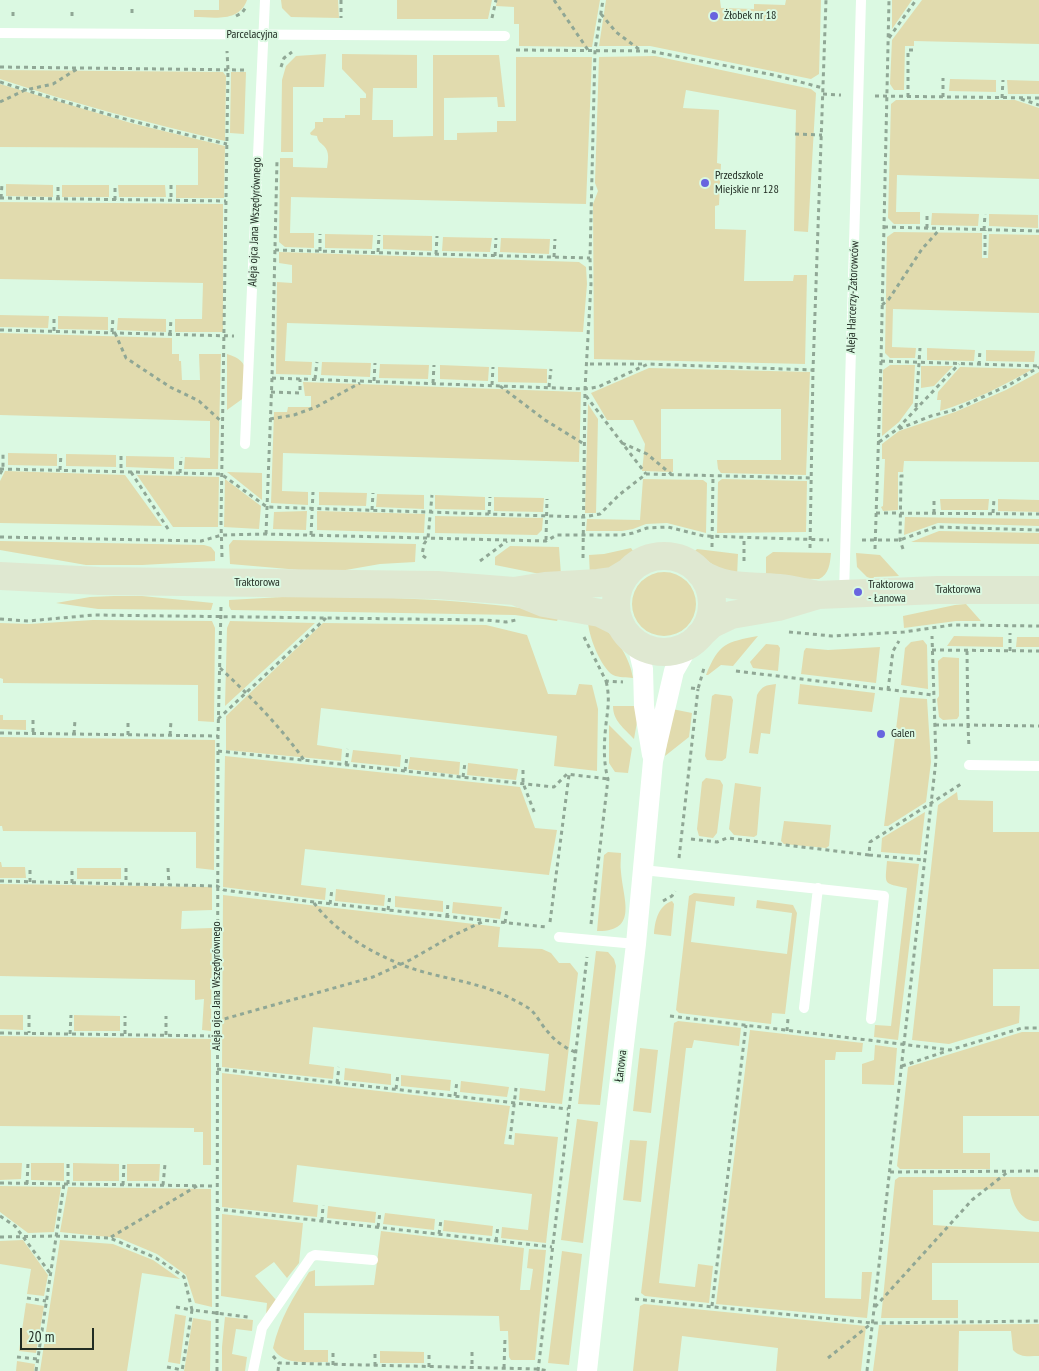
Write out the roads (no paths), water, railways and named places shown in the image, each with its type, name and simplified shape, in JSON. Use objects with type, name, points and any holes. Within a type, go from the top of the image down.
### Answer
[{"type":"main road","points":[[664,556],[678,558],[690,564],[700,573],[708,584],[711,611],[698,647],[663,652],[650,650],[637,644],[627,634],[620,623],[616,610],[616,596],[620,583],[638,563],[664,556]]},
{"type":"main road","name":"Traktorowa","points":[[0,576],[99,581],[437,585],[514,591],[545,586],[598,584],[613,581],[628,572]]},
{"type":"main road","name":"Traktorowa","points":[[700,573],[712,580],[727,585],[831,594],[938,590],[1039,590]]},
{"type":"main road","name":"Traktorowa","points":[[514,591],[544,603],[600,613],[620,623]]},
{"type":"main road","name":"Traktorowa","points":[[698,647],[712,624],[731,615],[778,607],[831,594]]},
{"type":"street","name":"Łanowa","points":[[637,644],[643,669],[644,706],[653,761]]},
{"type":"street","name":"Łanowa","points":[[587,1371],[636,944],[653,761],[674,671],[698,647]]},
{"type":"lane","name":"Aleja ojca Jana Wszędyrównego","points":[[245,444],[265,0]]},
{"type":"lane","name":"Aleja Harcerzy-Zatorowców","points":[[831,594],[845,540],[862,0]]},
{"type":"lane","name":"Parcelacyjna","points":[[0,33],[505,36]]},
{"type":"lane","points":[[969,765],[1039,766]]},
{"type":"lane","points":[[643,870],[884,896],[871,1019]]},
{"type":"lane","points":[[804,1008],[818,888]]},
{"type":"lane","points":[[559,937],[636,944]]},
{"type":"lane","points":[[253,1371],[260,1334],[312,1257],[315,1255],[373,1260]]},
{"type":"place","name":"Żłobek nr 18","points":[[714,16]]},
{"type":"place","name":"Przedszkole Miejskie nr 128","points":[[705,183]]},
{"type":"place","name":"Traktorowa - Łanowa","points":[[858,592]]},
{"type":"place","name":"Galen","points":[[881,734]]}]
